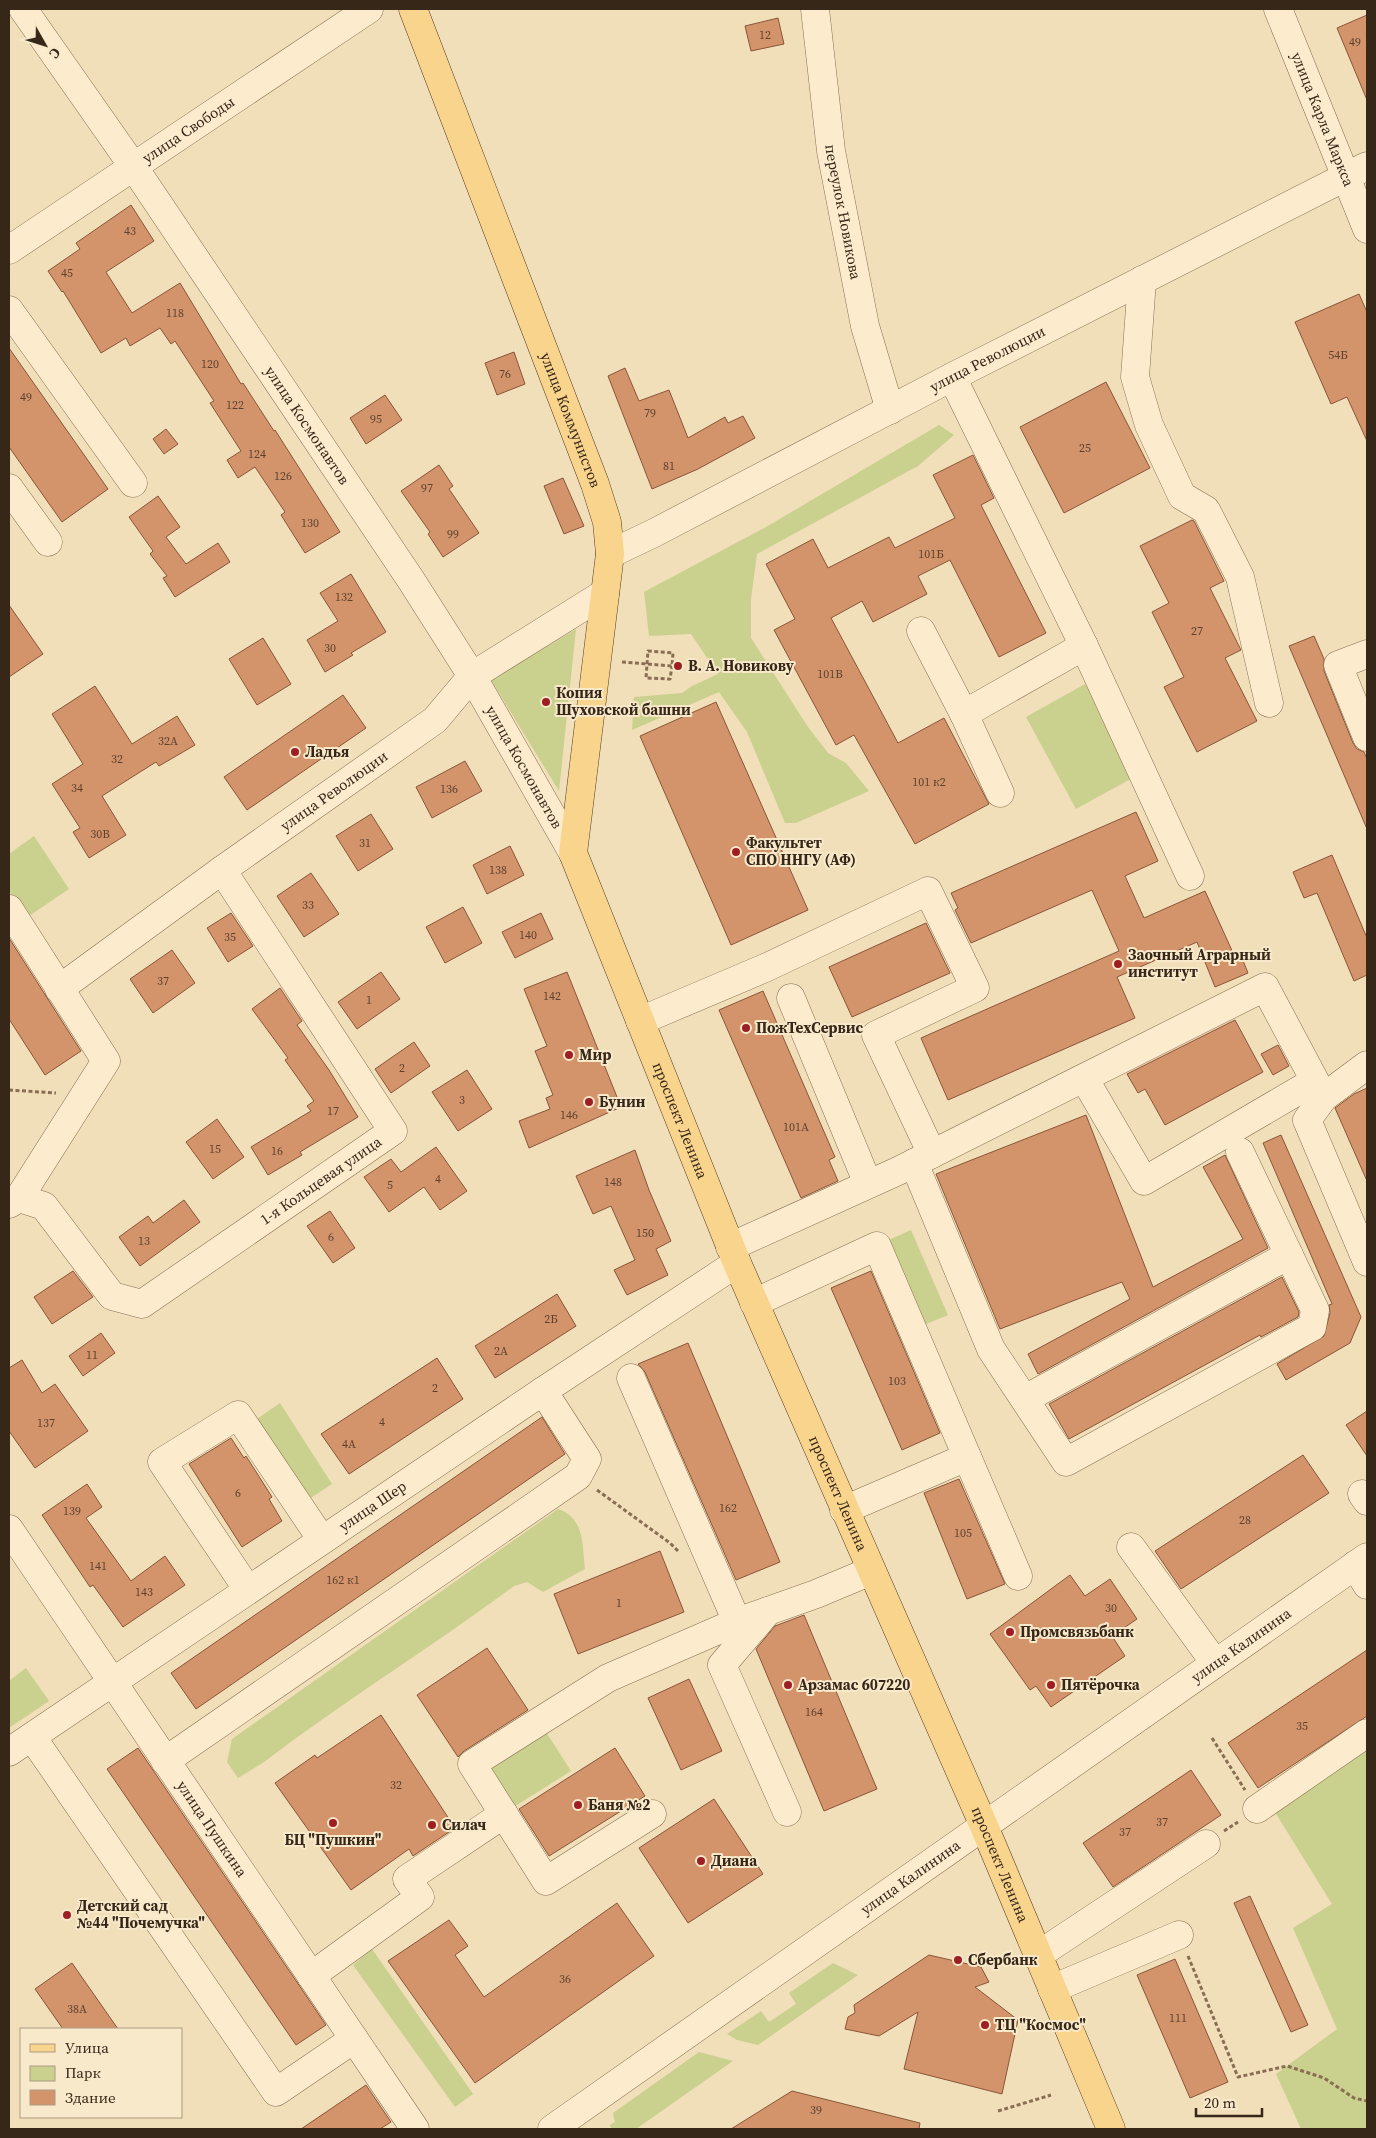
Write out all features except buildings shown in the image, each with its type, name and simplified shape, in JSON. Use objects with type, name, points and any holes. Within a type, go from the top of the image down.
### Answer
[{"type":"main road","name":"улица Коммунистов","points":[[413,9],[595,484],[607,522],[610,554],[573,853]]},
{"type":"main road","name":"проспект Ленина","points":[[573,853],[733,1255],[984,1826],[1112,2129]]},
{"type":"street","name":"улица Космонавтов","points":[[24,9],[133,166],[411,580],[472,676],[573,853]]},
{"type":"street","name":"улица Свободы","points":[[9,250],[369,9]]},
{"type":"street","name":"переулок Новикова","points":[[815,9],[833,160],[865,326],[890,410]]},
{"type":"street","name":"улица Карла Маркса","points":[[1278,9],[1357,172],[1367,229]]},
{"type":"street","name":"улица Революции","points":[[610,554],[952,377],[1357,172]]},
{"type":"street","points":[[1142,280],[1135,377],[1149,425],[1182,496],[1206,510],[1240,578],[1269,703]]},
{"type":"street","points":[[9,310],[133,483]]},
{"type":"street","points":[[952,377],[1084,646],[1190,876]]},
{"type":"street","points":[[9,488],[48,542]]},
{"type":"street","name":"улица Революции","points":[[60,989],[222,870],[435,720],[472,676],[605,593]]},
{"type":"street","points":[[922,631],[964,714],[1000,793]]},
{"type":"street","points":[[964,714],[1084,646]]},
{"type":"street","points":[[1367,654],[1338,666],[1367,737]]},
{"type":"street","name":"1-я Кольцевая улица","points":[[14,1201],[44,1206],[112,1296],[142,1304],[393,1130],[222,870]]},
{"type":"street","points":[[640,1021],[765,968],[928,892],[975,988],[876,1035],[923,1158],[991,1350],[1066,1462],[1312,1327],[1315,1310],[1240,1152]]},
{"type":"street","points":[[9,909],[106,1061],[14,1201]]},
{"type":"street","name":"улица Шер","points":[[9,1752],[543,1391],[733,1255],[868,1184],[1265,987],[1315,1081],[1144,1181],[1084,1078]]},
{"type":"street","points":[[791,998],[868,1184]]},
{"type":"street","points":[[1367,1065],[1324,1097],[1307,1120],[1367,1262]]},
{"type":"street","points":[[754,1303],[876,1246],[1018,1576]]},
{"type":"street","points":[[1025,1399],[1289,1255]]},
{"type":"street","points":[[631,1378],[737,1622]]},
{"type":"street","points":[[165,1761],[578,1476],[586,1459],[543,1391]]},
{"type":"street","points":[[248,1590],[162,1462],[238,1415],[322,1540]]},
{"type":"street","points":[[844,1510],[967,1457]]},
{"type":"street","name":"улица Пушкина","points":[[9,1529],[416,2129]]},
{"type":"street","points":[[1131,1547],[1215,1663]]},
{"type":"street","name":"улица Калинина","points":[[552,2129],[1215,1663],[1363,1569]]},
{"type":"street","points":[[652,1814],[546,1881],[472,1764],[608,1678],[737,1622],[871,1571]]},
{"type":"street","points":[[770,1610],[722,1665],[787,1812]]},
{"type":"street","points":[[1257,1809],[1367,1733]]},
{"type":"street","points":[[32,1737],[276,2092],[354,2040]]},
{"type":"street","points":[[311,1976],[420,1898],[407,1879],[504,1814]]},
{"type":"street","points":[[1038,1955],[1206,1844]]},
{"type":"street","points":[[1052,1989],[1179,1935]]},
{"type":"path","points":[[648,651],[673,653],[672,666],[670,679],[646,678],[648,651]]},
{"type":"path","points":[[622,662],[672,666]]},
{"type":"path","points":[[9,1090],[84,1096]]},
{"type":"path","points":[[578,1476],[670,1543],[683,1556]]},
{"type":"path","points":[[1206,1844],[1257,1809],[1212,1738]]},
{"type":"path","points":[[1179,1935],[1238,2077],[1287,2066],[1324,2078],[1354,2098],[1367,2101]]},
{"type":"path","points":[[998,2111],[1051,2095]]},
{"type":"green space","points":[[939,425],[954,435],[918,466],[757,554],[751,599],[751,638],[808,727],[828,753],[846,763],[869,791],[796,823],[785,823],[747,732],[719,692],[632,730],[634,697],[682,693],[692,686],[718,674],[691,634],[649,636],[644,592],[766,527]]},
{"type":"green space","points":[[576,629],[559,791],[491,680]]},
{"type":"green space","points":[[1085,684],[1136,776],[1076,809],[1026,717]]},
{"type":"green space","points":[[34,836],[69,889],[26,918],[9,891],[9,854]]},
{"type":"green space","points":[[911,1230],[948,1315],[919,1327],[882,1243]]},
{"type":"green space","points":[[280,1403],[332,1484],[306,1501],[254,1421]]},
{"type":"green space","points":[[558,1509],[567,1513],[578,1526],[585,1569],[543,1592],[527,1582],[514,1586],[264,1762],[238,1778],[227,1762],[232,1739]]},
{"type":"green space","points":[[26,1668],[49,1701],[9,1728],[9,1681]]},
{"type":"green space","points":[[546,1732],[571,1771],[509,1810],[480,1764]]},
{"type":"green space","points":[[1367,1740],[1367,2129],[1301,2129],[1276,2074],[1337,2029],[1293,1928],[1332,1904],[1273,1809]]},
{"type":"green space","points":[[372,1949],[473,2094],[455,2107],[353,1965]]},
{"type":"green space","points":[[833,1963],[858,1975],[758,2045],[737,2040],[727,2034],[761,2011],[769,2022],[796,2004],[789,1993]]},
{"type":"green space","points":[[699,2052],[733,2061],[636,2129],[612,2129],[610,2125],[615,2122],[613,2113]]},
{"type":"place","name":"В. А. Новикову","points":[[678,666]]},
{"type":"place","name":"Копия Шуховской башни","points":[[546,702]]},
{"type":"place","name":"Ладья","points":[[295,752]]},
{"type":"place","name":"Факультет СПО ННГУ (АФ)","points":[[736,852]]},
{"type":"place","name":"Заочный Аграрный институт","points":[[1118,964]]},
{"type":"place","name":"ПожТехСервис","points":[[746,1028]]},
{"type":"place","name":"Мир","points":[[569,1055]]},
{"type":"place","name":"Бунин","points":[[589,1102]]},
{"type":"place","name":"Промсвязьбанк","points":[[1010,1632]]},
{"type":"place","name":"Арзамас 607220","points":[[788,1685]]},
{"type":"place","name":"Пятёрочка","points":[[1051,1685]]},
{"type":"place","name":"Баня №2","points":[[578,1805]]},
{"type":"place","name":"БЦ \"Пушкин\"","points":[[333,1823]]},
{"type":"place","name":"Силач","points":[[432,1825]]},
{"type":"place","name":"Диана","points":[[701,1861]]},
{"type":"place","name":"Детский сад №44 \"Почемучка\"","points":[[67,1915]]},
{"type":"place","name":"Сбербанк","points":[[958,1960]]},
{"type":"place","name":"ТЦ \"Космос\"","points":[[985,2025]]}]
